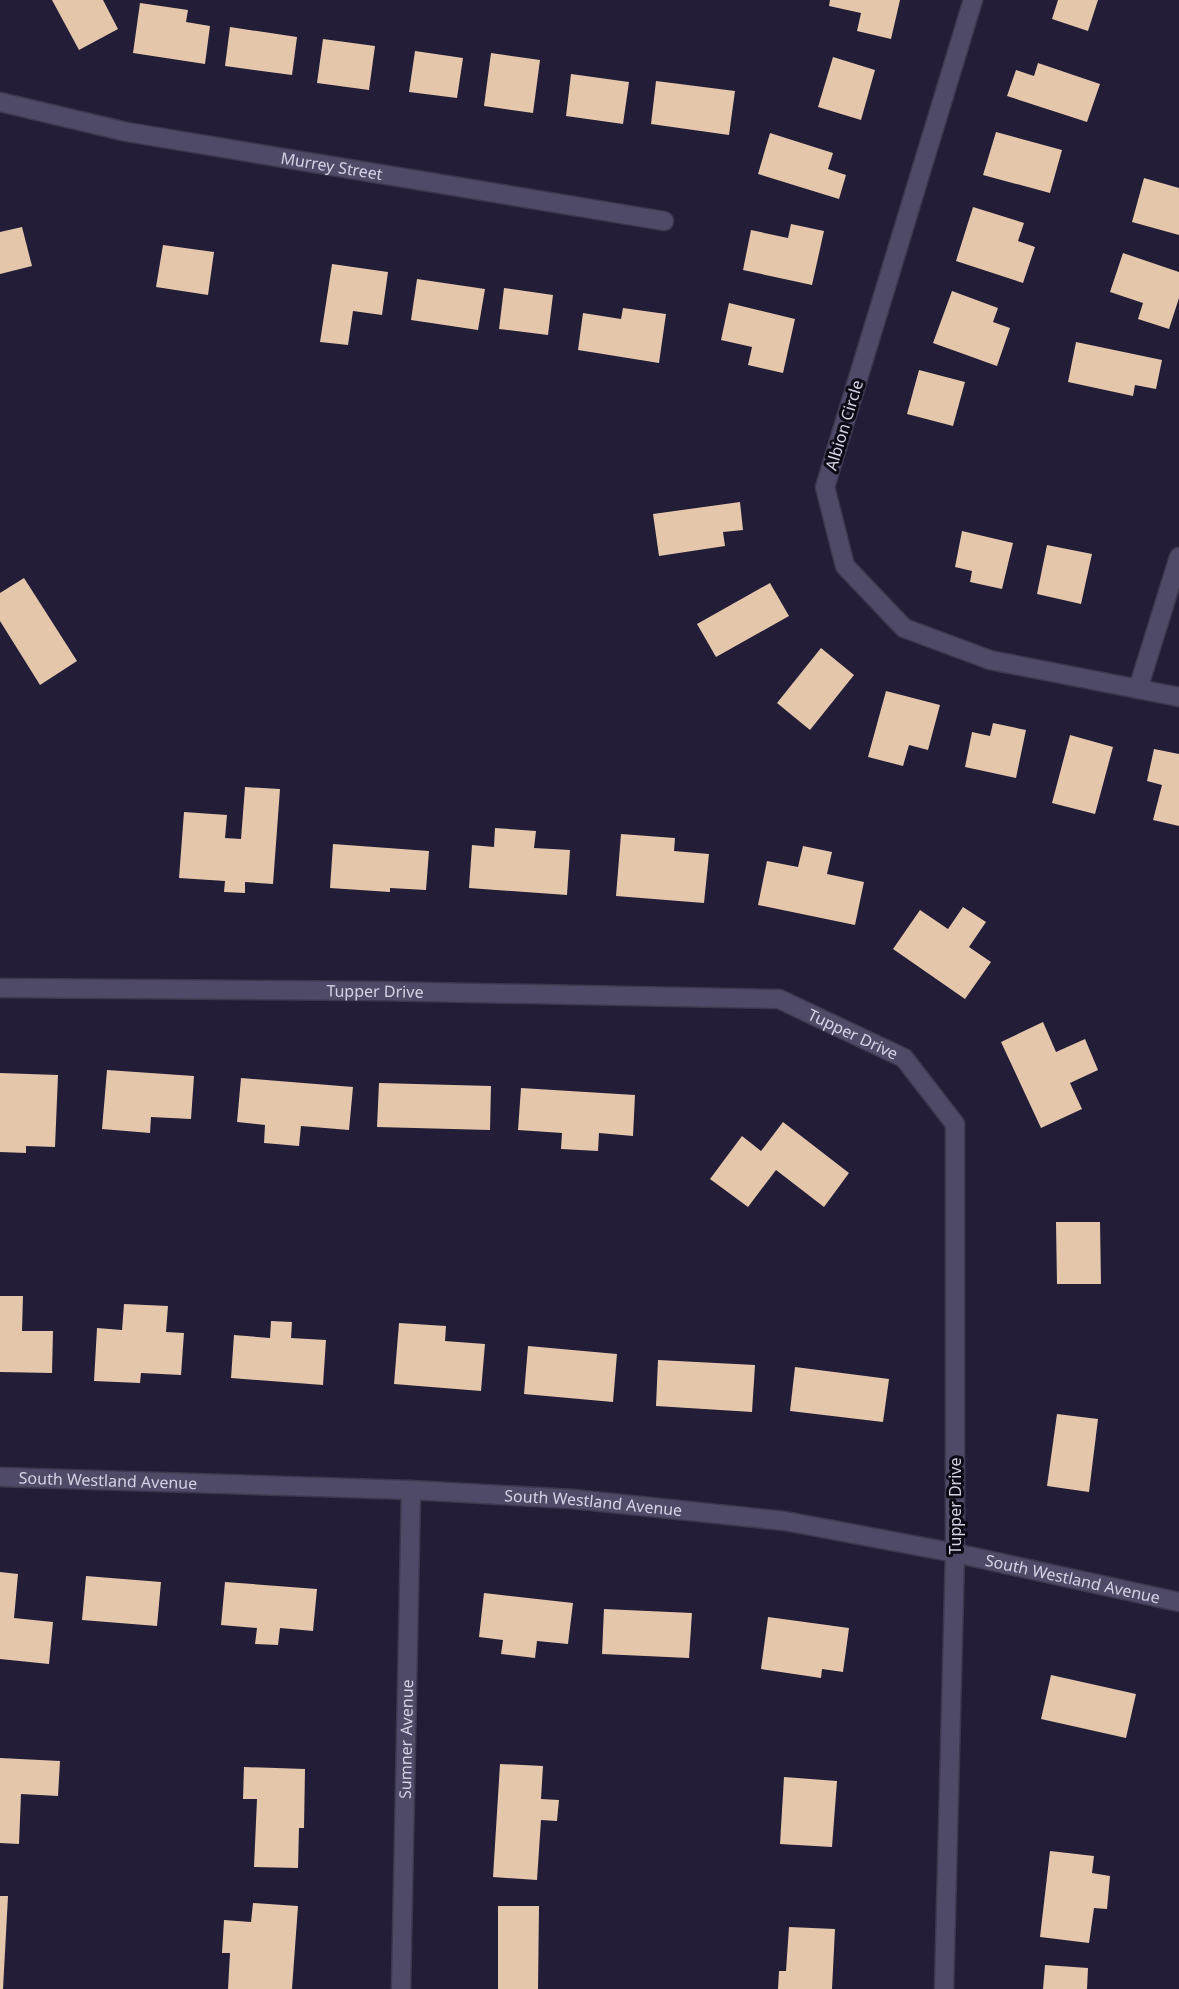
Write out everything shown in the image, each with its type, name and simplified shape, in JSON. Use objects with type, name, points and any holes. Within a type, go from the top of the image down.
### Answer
[{"type":"street","name":"Albion Circle","points":[[973,0],[825,487],[845,566],[904,628],[990,660],[1179,697]]},
{"type":"street","name":"Murrey Street","points":[[0,102],[127,132],[664,221]]},
{"type":"street","points":[[1138,689],[1179,557]]},
{"type":"street","name":"Tupper Drive","points":[[0,988],[390,991],[779,999],[904,1058],[955,1124],[955,1553],[945,1989]]},
{"type":"street","name":"South Westland Avenue","points":[[0,1477],[411,1490],[573,1499],[785,1521],[955,1553],[1179,1602]]},
{"type":"street","name":"Sumner Avenue","points":[[401,1989],[411,1490]]},
{"type":"building","points":[[52,0],[103,0],[118,29],[79,50]]},
{"type":"building","points":[[830,0],[900,0],[891,39],[857,31],[861,13],[829,6]]},
{"type":"building","points":[[1058,0],[1098,0],[1088,31],[1052,19]]},
{"type":"building","points":[[140,3],[188,10],[186,22],[210,26],[205,64],[133,53]]},
{"type":"building","points":[[230,27],[297,37],[292,75],[225,66]]},
{"type":"building","points":[[323,39],[375,46],[369,90],[317,83]]},
{"type":"building","points":[[415,51],[463,58],[457,98],[409,92]]},
{"type":"building","points":[[491,53],[540,60],[533,113],[484,106]]},
{"type":"building","points":[[833,57],[875,70],[861,120],[818,107]]},
{"type":"building","points":[[1038,63],[1100,84],[1087,122],[1007,96],[1016,70],[1034,76]]},
{"type":"building","points":[[571,74],[629,82],[623,124],[566,116]]},
{"type":"building","points":[[656,81],[735,91],[729,135],[651,124]]},
{"type":"building","points":[[996,132],[1062,150],[1050,193],[983,175]]},
{"type":"building","points":[[770,133],[833,153],[828,169],[846,175],[839,199],[758,174]]},
{"type":"building","points":[[1144,178],[1179,188],[1179,235],[1132,222]]},
{"type":"building","points":[[973,207],[1024,223],[1018,241],[1035,247],[1023,283],[956,261]]},
{"type":"building","points":[[791,224],[824,231],[812,285],[743,270],[751,230],[788,238]]},
{"type":"building","points":[[22,227],[32,266],[0,274],[0,232]]},
{"type":"building","points":[[163,245],[214,252],[208,295],[156,287]]},
{"type":"building","points":[[1123,253],[1179,272],[1179,298],[1169,329],[1138,319],[1143,303],[1110,292]]},
{"type":"building","points":[[332,264],[388,272],[382,315],[353,311],[348,345],[320,342]]},
{"type":"building","points":[[417,279],[485,289],[478,330],[411,320]]},
{"type":"building","points":[[504,288],[553,295],[548,335],[499,329]]},
{"type":"building","points":[[952,291],[998,308],[993,322],[1010,328],[997,366],[933,343]]},
{"type":"building","points":[[729,303],[795,319],[783,373],[748,365],[752,347],[721,340]]},
{"type":"building","points":[[623,308],[666,314],[659,363],[578,350],[583,313],[621,319]]},
{"type":"building","points":[[1076,342],[1162,360],[1156,389],[1135,385],[1133,396],[1068,382]]},
{"type":"building","points":[[919,370],[965,382],[953,426],[907,414]]},
{"type":"building","points":[[740,502],[743,530],[723,532],[725,546],[659,556],[653,514]]},
{"type":"building","points":[[962,531],[1013,543],[1002,589],[970,582],[972,571],[955,567]]},
{"type":"building","points":[[1047,545],[1092,554],[1081,604],[1037,594]]},
{"type":"building","points":[[24,578],[77,661],[40,685],[0,621],[0,593]]},
{"type":"building","points":[[770,583],[789,616],[716,657],[697,624]]},
{"type":"building","points":[[821,648],[854,675],[810,730],[777,703]]},
{"type":"building","points":[[886,691],[940,705],[928,750],[909,745],[903,766],[868,757]]},
{"type":"building","points":[[993,723],[1026,730],[1016,778],[965,767],[972,732],[990,736]]},
{"type":"building","points":[[1070,735],[1113,747],[1095,814],[1052,803]]},
{"type":"building","points":[[1154,749],[1179,754],[1179,826],[1153,820],[1162,785],[1147,781]]},
{"type":"building","points":[[245,787],[280,789],[273,884],[245,882],[245,893],[224,892],[225,881],[179,878],[184,812],[227,815],[225,838],[241,839]]},
{"type":"building","points":[[495,828],[536,831],[534,848],[570,850],[567,895],[469,888],[472,845],[494,847]]},
{"type":"building","points":[[621,834],[675,838],[674,851],[709,854],[704,903],[616,896]]},
{"type":"building","points":[[333,844],[429,851],[426,890],[390,888],[390,892],[330,888]]},
{"type":"building","points":[[803,846],[832,852],[827,874],[864,882],[855,925],[758,905],[767,861],[798,867]]},
{"type":"building","points":[[963,907],[986,922],[969,947],[991,962],[965,999],[893,949],[920,910],[948,929]]},
{"type":"building","points":[[1043,1022],[1056,1052],[1085,1039],[1098,1070],[1070,1083],[1082,1109],[1041,1128],[1001,1042]]},
{"type":"building","points":[[107,1070],[194,1076],[191,1119],[151,1117],[150,1133],[102,1129]]},
{"type":"building","points":[[0,1073],[58,1075],[55,1147],[26,1146],[26,1153],[0,1152]]},
{"type":"building","points":[[241,1078],[353,1087],[349,1130],[301,1126],[299,1146],[264,1143],[265,1125],[237,1122]]},
{"type":"building","points":[[379,1083],[491,1086],[490,1130],[377,1127]]},
{"type":"building","points":[[521,1088],[635,1095],[633,1136],[599,1133],[598,1151],[561,1149],[562,1133],[518,1130]]},
{"type":"building","points":[[783,1122],[849,1173],[824,1207],[776,1170],[748,1207],[710,1179],[742,1136],[761,1151]]},
{"type":"building","points":[[1056,1222],[1100,1222],[1101,1284],[1057,1284]]},
{"type":"building","points":[[0,1296],[23,1296],[22,1331],[53,1331],[52,1373],[0,1372]]},
{"type":"building","points":[[124,1304],[168,1306],[166,1332],[184,1333],[181,1375],[141,1373],[140,1383],[94,1381],[97,1328],[122,1330]]},
{"type":"building","points":[[271,1321],[292,1322],[291,1338],[326,1340],[323,1385],[231,1378],[234,1335],[270,1338]]},
{"type":"building","points":[[399,1323],[446,1326],[445,1341],[485,1344],[481,1391],[394,1384]]},
{"type":"building","points":[[528,1346],[617,1354],[613,1402],[524,1394]]},
{"type":"building","points":[[658,1360],[755,1365],[752,1412],[656,1406]]},
{"type":"building","points":[[795,1367],[889,1379],[883,1422],[790,1411]]},
{"type":"building","points":[[1057,1414],[1098,1419],[1089,1492],[1047,1486]]},
{"type":"building","points":[[0,1572],[18,1574],[14,1618],[53,1622],[49,1664],[0,1659]]},
{"type":"building","points":[[86,1576],[161,1582],[157,1626],[82,1620]]},
{"type":"building","points":[[225,1582],[317,1589],[313,1631],[280,1628],[278,1645],[255,1644],[257,1628],[221,1625]]},
{"type":"building","points":[[484,1593],[573,1603],[568,1644],[537,1641],[535,1658],[501,1654],[503,1640],[479,1637]]},
{"type":"building","points":[[604,1609],[692,1613],[689,1658],[602,1654]]},
{"type":"building","points":[[768,1617],[849,1628],[843,1672],[822,1669],[821,1678],[761,1669]]},
{"type":"building","points":[[1051,1675],[1136,1694],[1126,1738],[1041,1719]]},
{"type":"building","points":[[0,1758],[60,1761],[58,1796],[21,1794],[19,1844],[0,1843]]},
{"type":"building","points":[[500,1764],[543,1766],[541,1799],[559,1800],[557,1821],[541,1820],[537,1880],[493,1877]]},
{"type":"building","points":[[244,1767],[305,1769],[304,1828],[299,1828],[298,1868],[254,1867],[257,1799],[243,1799]]},
{"type":"building","points":[[784,1777],[837,1781],[832,1847],[780,1844]]},
{"type":"building","points":[[1050,1851],[1094,1856],[1092,1873],[1110,1876],[1107,1909],[1094,1908],[1089,1943],[1040,1937]]},
{"type":"building","points":[[0,1896],[8,1896],[3,1989],[0,1989]]},
{"type":"building","points":[[253,1903],[298,1906],[292,1989],[228,1989],[230,1953],[222,1953],[224,1920],[251,1922]]},
{"type":"building","points":[[498,1906],[539,1906],[538,1989],[498,1989]]},
{"type":"building","points":[[789,1927],[835,1929],[832,1989],[778,1989],[779,1971],[786,1971]]},
{"type":"building","points":[[1045,1965],[1088,1968],[1087,1989],[1043,1989]]}]
